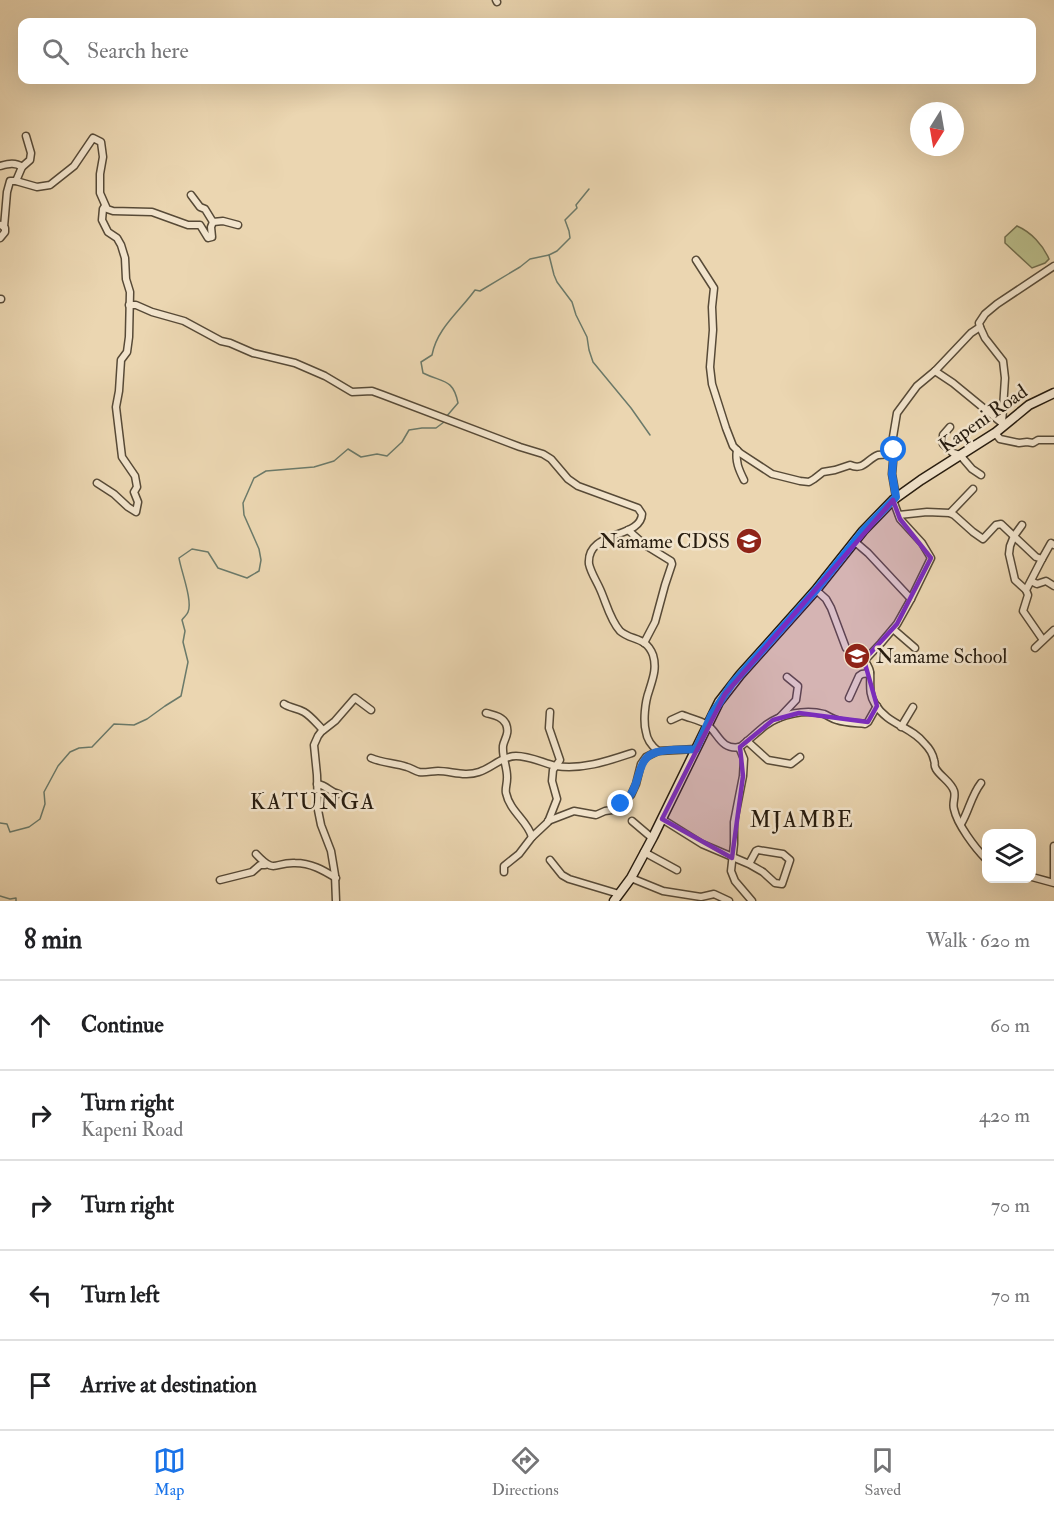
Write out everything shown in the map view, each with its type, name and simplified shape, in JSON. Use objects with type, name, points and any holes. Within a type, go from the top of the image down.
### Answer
[{"type":"main road","name":"Kapeni Road","points":[[617,898],[631,878],[662,819],[719,702],[732,684],[816,590],[854,541],[895,499],[995,434],[1029,405],[1054,393]]},
{"type":"street","points":[[16,181],[22,167],[30,160],[31,153],[26,136]]},
{"type":"street","points":[[0,238],[5,232],[2,225],[10,182],[16,181],[37,187],[50,185],[74,166],[93,138],[101,142],[103,157],[99,174],[100,193],[107,209],[152,212],[188,225],[200,225],[208,238],[212,237],[213,222]]},
{"type":"street","points":[[0,166],[18,164],[22,167]]},
{"type":"street","points":[[191,195],[200,207],[205,209],[213,222]]},
{"type":"street","points":[[98,483],[136,512],[138,502],[134,492],[137,487],[135,476],[122,457],[116,407],[121,360],[127,352],[129,338],[130,292],[126,279],[126,258],[122,244],[108,232],[102,220],[105,206]]},
{"type":"street","points":[[213,222],[224,221],[238,225]]},
{"type":"street","points":[[696,260],[714,288],[710,367],[712,384],[726,428],[737,450],[772,474],[809,482],[823,471],[850,465],[862,466],[878,455],[894,454]]},
{"type":"street","points":[[1003,425],[1005,378],[1003,361],[985,338],[980,327],[981,319],[1012,294],[1054,266]]},
{"type":"street","points":[[129,305],[136,305],[184,321],[221,341],[253,353],[295,363],[325,376],[352,392],[372,391],[545,455],[578,486],[638,508],[642,514],[642,520],[635,527],[608,537],[596,545],[590,552],[588,561],[618,629],[640,639],[652,652],[655,674],[648,696],[645,719],[646,733],[658,751]]},
{"type":"street","points":[[980,327],[917,386],[897,413],[893,436],[892,474],[895,499],[899,515],[931,558],[893,629],[865,661],[870,673],[872,698],[889,720],[913,733],[924,743],[934,758],[936,769],[953,788],[955,798],[953,807],[961,824],[968,837],[982,853]]},
{"type":"street","points":[[935,371],[954,383],[1003,425]]},
{"type":"street","points":[[950,427],[943,435],[943,444],[952,453],[960,455],[972,469],[981,475]]},
{"type":"street","points":[[995,434],[1000,439],[1019,443],[1054,440]]},
{"type":"street","points":[[737,450],[737,463],[744,480]]},
{"type":"street","points":[[950,513],[973,489]]},
{"type":"street","points":[[899,515],[927,512],[950,513],[983,539],[999,524],[1036,557],[1042,559]]},
{"type":"street","points":[[1022,525],[1010,546],[1011,565],[1015,580],[1026,590],[1028,596],[1023,611],[1043,640]]},
{"type":"street","points":[[628,530],[672,564],[655,622],[644,643]]},
{"type":"street","points":[[854,541],[911,599]]},
{"type":"street","points":[[1026,590],[1051,543],[1054,544]]},
{"type":"street","points":[[1031,581],[1036,584],[1046,581],[1054,586]]},
{"type":"street","points":[[816,590],[826,599],[831,608],[846,648],[854,652],[867,665]]},
{"type":"street","points":[[893,629],[915,648]]},
{"type":"street","points":[[1035,648],[1054,630]]},
{"type":"street","points":[[849,698],[859,676],[870,673]]},
{"type":"street","points":[[779,718],[796,700],[798,686],[787,677]]},
{"type":"street","points":[[336,901],[336,878],[331,848],[319,820],[314,745],[323,730],[355,698],[371,710]]},
{"type":"street","points":[[284,704],[302,710],[323,730]]},
{"type":"street","points":[[671,720],[682,715],[707,724],[723,742],[733,748],[739,747],[767,724],[779,718],[812,712],[827,715],[837,721],[865,724],[877,706]]},
{"type":"street","points":[[901,727],[913,707]]},
{"type":"street","points":[[548,822],[557,799],[552,781],[553,770],[560,760],[549,728],[550,712]]},
{"type":"street","points":[[486,713],[498,716],[506,723],[508,737],[503,744],[508,777],[505,792],[513,811],[525,823],[532,837]]},
{"type":"street","points":[[747,741],[768,760],[792,764],[800,757]]},
{"type":"street","points":[[739,747],[744,759],[743,776],[734,822],[730,867],[733,878],[752,901]]},
{"type":"street","points":[[504,872],[504,867],[548,822],[574,812],[596,815],[612,810],[621,804],[631,795],[641,764],[646,757],[658,751],[696,749]]},
{"type":"street","points":[[371,758],[419,772],[468,774],[478,773],[504,759],[515,756],[528,757],[555,766],[585,766],[632,753]]},
{"type":"street","points":[[961,824],[966,817],[975,791],[981,783]]},
{"type":"street","points":[[317,784],[325,785],[332,792],[339,794]]},
{"type":"street","points":[[662,819],[690,838],[749,864],[776,883],[782,884],[790,860],[783,854],[758,850],[749,864]]},
{"type":"street","points":[[632,821],[652,838]]},
{"type":"street","points":[[1036,878],[1054,881],[1054,846]]},
{"type":"street","points":[[644,852],[677,870]]},
{"type":"street","points":[[256,855],[266,865]]},
{"type":"street","points":[[550,860],[562,875],[569,879],[617,898]]},
{"type":"street","points":[[220,880],[252,872],[260,865],[275,867],[294,862],[316,866],[336,878]]},
{"type":"street","points":[[631,878],[663,891],[701,897],[714,894],[729,901]]},
{"type":"highlighted area","points":[[893,500],[900,519],[931,558],[897,624],[864,660],[877,706],[868,722],[799,713],[773,720],[740,747],[743,776],[732,858],[662,819],[725,694]]},
{"type":"green space","points":[[1017,226],[1032,235],[1040,244],[1049,259],[1045,263],[1032,268],[1005,243],[1005,237]]},
{"type":"waterway","points":[[589,189],[576,205],[577,208],[565,220],[570,238],[557,251],[549,255],[557,282],[572,302],[587,337],[593,362],[650,435]]},
{"type":"waterway","points":[[446,417],[458,403],[456,395],[446,382],[423,373],[421,362],[432,355],[444,328],[475,290],[480,291],[530,259],[549,255]]},
{"type":"waterway","points":[[0,823],[7,824],[10,832],[29,827],[40,819],[45,804],[44,792],[58,766],[70,752],[79,748],[92,747],[114,724],[134,725],[181,696],[188,662],[183,642],[185,631],[182,620],[188,613],[189,607],[179,558],[192,549],[208,552],[218,568],[247,578],[259,571],[261,560],[259,549],[244,515],[243,503],[254,478],[266,471],[314,467],[334,461],[348,449],[361,457],[377,454],[387,456],[402,442],[409,430],[436,428],[444,422]]},
{"type":"waterway","points":[[0,896],[16,898],[16,901]]},
{"type":"place","name":"Namame CDSS","points":[[749,541]]},
{"type":"place","name":"Namame School","points":[[857,656]]},
{"type":"district","name":"KATUNGA","points":[[313,801]]},
{"type":"district","name":"MJAMBE","points":[[802,819]]},
{"type":"route","points":[[621,804],[631,795],[641,764],[646,757],[658,751],[696,749],[712,714],[732,684],[816,590],[863,531],[896,497],[892,474],[894,450]]}]
